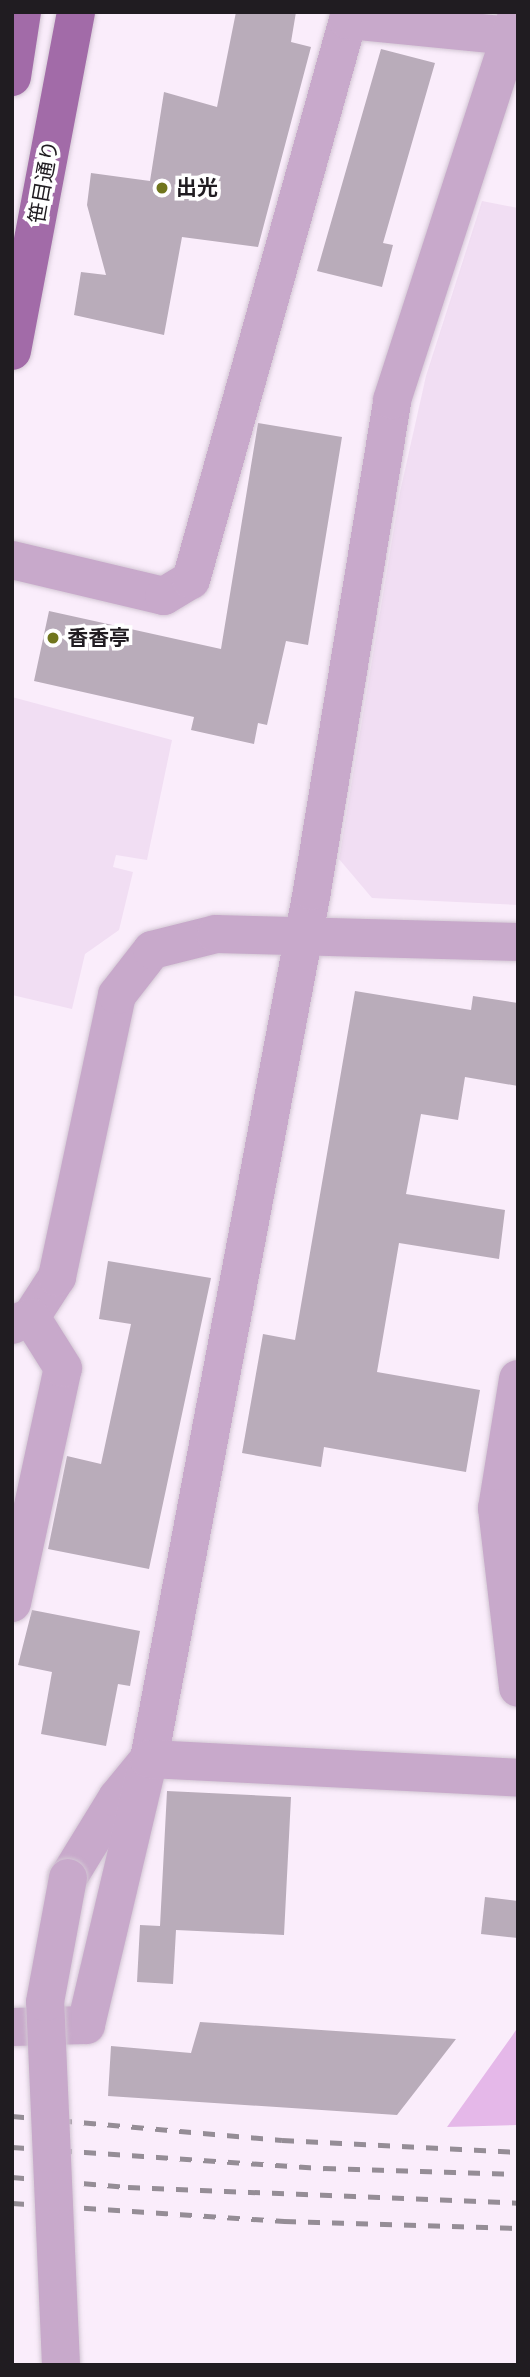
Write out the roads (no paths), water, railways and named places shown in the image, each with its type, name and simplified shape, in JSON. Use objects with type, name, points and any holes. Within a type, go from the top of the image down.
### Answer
[{"type":"main road","points":[[12,77],[22,12]]},
{"type":"main road","name":"笹目通り","points":[[12,351],[76,12]]},
{"type":"street","points":[[12,560],[164,596],[191,580],[348,20],[514,24],[392,400],[304,935],[149,1759],[86,2025],[12,2027]]},
{"type":"street","points":[[12,1602],[63,1368],[22,1321],[57,1277],[105,1042],[117,995],[132,971],[152,950],[183,939],[304,935],[518,942]]},
{"type":"street","points":[[518,1379],[508,1508],[518,1688]]},
{"type":"street","points":[[149,1759],[518,1778]]},
{"type":"street","points":[[61,2365],[45,2002],[68,1878],[117,1798],[149,1759]]},
{"type":"railway","points":[[12,2116],[282,2140],[518,2152]]},
{"type":"railway","points":[[12,2147],[324,2168],[518,2174]]},
{"type":"railway","points":[[12,2177],[128,2187],[518,2203]]},
{"type":"railway","points":[[12,2203],[284,2221],[518,2228]]},
{"type":"place","name":"出光","points":[[162,188]]},
{"type":"place","name":"香香亭","points":[[53,638]]}]
